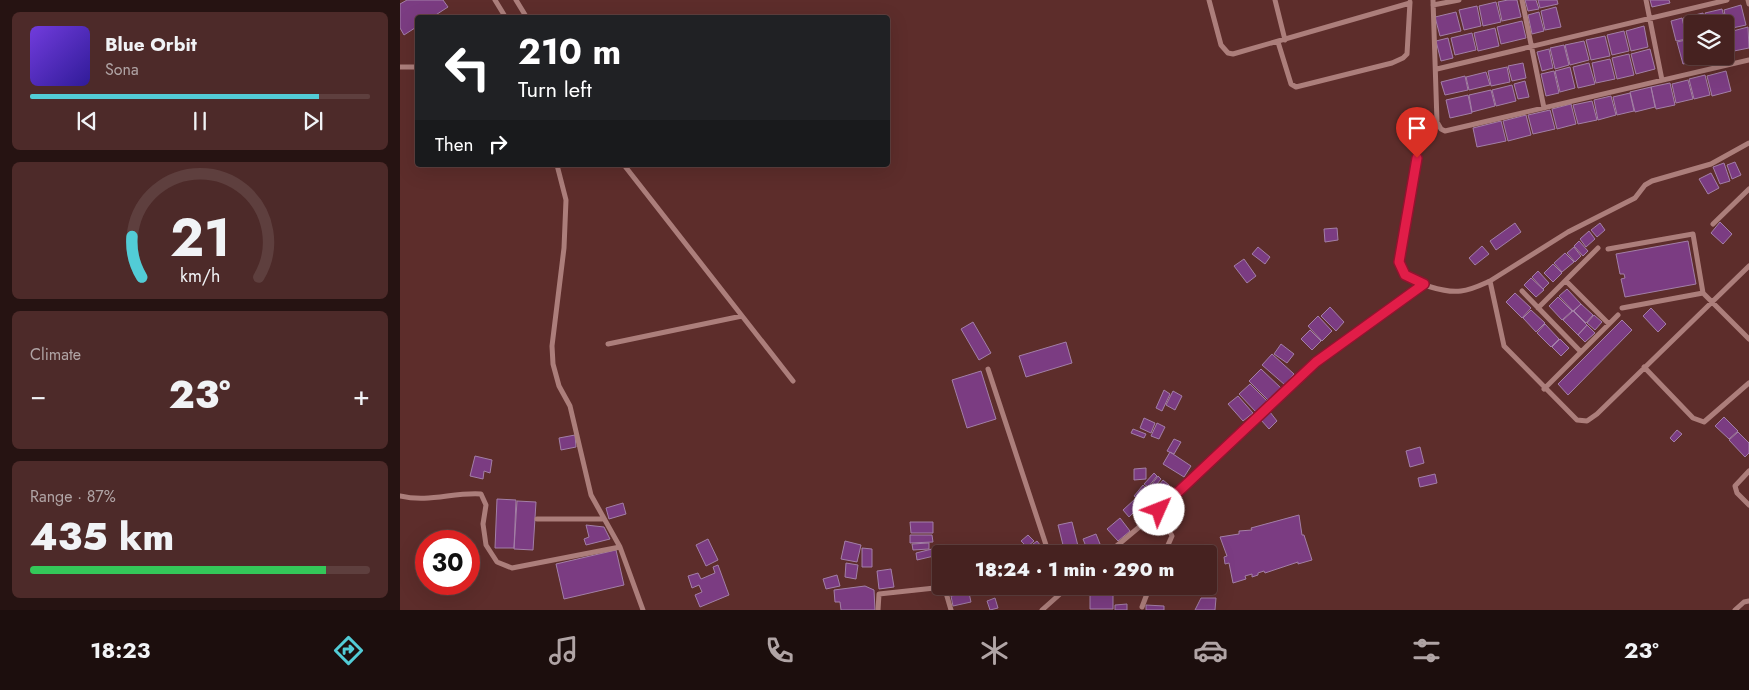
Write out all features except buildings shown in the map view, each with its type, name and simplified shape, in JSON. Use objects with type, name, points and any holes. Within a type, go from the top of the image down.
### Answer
[{"type":"street","points":[[495,0],[504,15]]},
{"type":"street","points":[[516,0],[525,15]]},
{"type":"street","points":[[1209,0],[1221,44],[1228,53],[1239,53],[1278,42],[1286,40],[1410,2],[1407,54],[1392,63],[1296,87],[1291,84],[1278,42]]},
{"type":"street","points":[[1275,0],[1286,40]]},
{"type":"street","points":[[1459,0],[1433,3],[1437,69],[1437,122],[1441,129],[1445,131],[1749,60]]},
{"type":"street","points":[[1522,0],[1544,108]]},
{"type":"street","points":[[1646,0],[1662,80]]},
{"type":"street","points":[[1437,69],[1727,0]]},
{"type":"street","points":[[1748,0],[1749,4]]},
{"type":"street","points":[[400,67],[415,67]]},
{"type":"street","points":[[1420,140],[1399,262],[1405,275],[1424,284],[1448,291],[1464,290],[1490,281],[1576,227],[1635,198],[1645,185],[1652,181],[1711,164],[1749,142]]},
{"type":"street","points":[[558,167],[566,200],[564,248],[552,346],[553,364],[559,386],[570,406],[591,495],[620,547],[643,610]]},
{"type":"street","points":[[626,167],[793,381]]},
{"type":"street","points":[[1713,224],[1749,189]]},
{"type":"street","points":[[1608,249],[1690,233],[1694,237],[1703,293],[1749,339]]},
{"type":"street","points":[[1538,308],[1598,248]]},
{"type":"street","points":[[1490,281],[1492,300],[1504,346],[1573,417],[1584,422],[1597,414],[1749,266]]},
{"type":"street","points":[[1566,280],[1609,324]]},
{"type":"street","points":[[1118,545],[1159,510],[1316,362],[1424,284]]},
{"type":"street","points":[[1522,291],[1581,352]]},
{"type":"street","points":[[1622,308],[1703,293]]},
{"type":"street","points":[[1544,389],[1618,315]]},
{"type":"street","points":[[608,344],[742,316]]},
{"type":"street","points":[[1644,367],[1693,418],[1704,422],[1749,382]]},
{"type":"street","points":[[988,369],[1046,545]]},
{"type":"street","points":[[1749,471],[1735,486],[1737,493],[1749,505]]},
{"type":"street","points":[[400,496],[430,500],[481,494],[486,505],[483,524],[486,544],[497,562],[512,568],[620,547]]},
{"type":"street","points":[[1159,510],[1172,536],[1168,545]]},
{"type":"street","points":[[537,519],[603,519]]},
{"type":"street","points":[[878,610],[878,594],[932,588]]},
{"type":"street","points":[[946,595],[951,610]]},
{"type":"street","points":[[1042,610],[1059,595]]},
{"type":"street","points":[[1142,607],[1147,595]]},
{"type":"street","points":[[1735,610],[1744,602],[1749,601]]},
{"type":"route","points":[[1159,510],[1233,438],[1316,362],[1424,284],[1405,275],[1400,268],[1399,262],[1417,158]]}]
